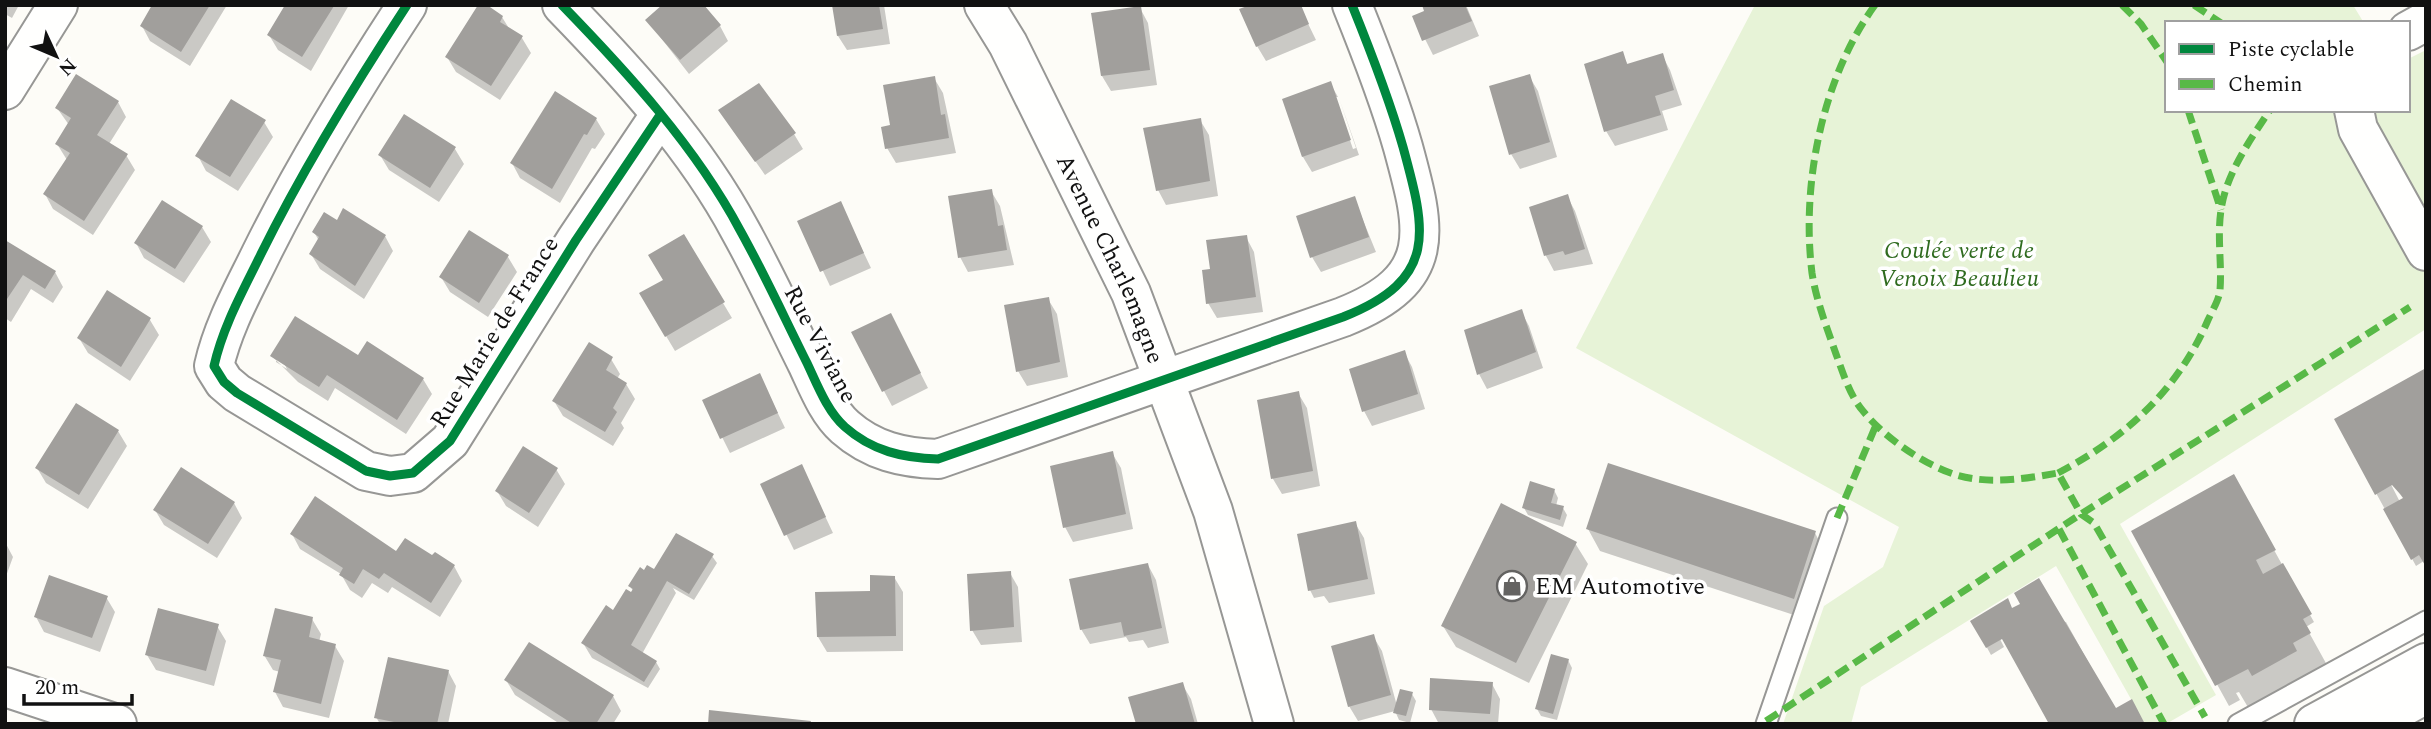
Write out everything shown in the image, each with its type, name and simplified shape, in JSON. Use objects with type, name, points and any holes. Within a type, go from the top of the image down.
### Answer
[{"type":"street","points":[[5,90],[58,5]]},
{"type":"street","name":"Rue Marie de France","points":[[407,5],[327,130],[288,199],[228,321],[214,366],[224,382],[237,393],[366,471],[390,476],[413,473],[450,441],[576,240],[660,114]]},
{"type":"street","name":"Rue Viviane","points":[[562,5],[660,114],[702,169],[740,228],[824,398],[843,426],[868,444],[903,458],[938,459],[1371,306],[1394,290],[1409,270],[1419,246],[1422,226],[1387,91],[1352,5]]},
{"type":"street","name":"Avenue Charlemagne","points":[[984,5],[1096,218],[1131,293],[1213,511],[1274,724]]},
{"type":"street","points":[[2410,30],[2426,21]]},
{"type":"street","points":[[2354,112],[2358,129],[2426,251]]},
{"type":"street","points":[[2314,724],[2426,663]]},
{"type":"street","points":[[5,687],[117,724]]},
{"type":"street","points":[[2372,724],[2426,694]]},
{"type":"lane","points":[[1766,724],[1836,518]]},
{"type":"lane","points":[[2238,724],[2426,621]]},
{"type":"green space","name":"Coulée verte de Venoix Beaulieu","points":[[1755,5],[2353,5],[2363,21],[2165,21],[2165,112],[2410,112],[2410,58],[2426,50],[2426,329],[2120,524],[2216,695],[2166,724],[2145,724],[2056,566],[1861,687],[1851,724],[1783,724],[1824,606],[1883,567],[1899,527],[1576,348]]},
{"type":"building","points":[[152,5],[210,5],[181,52],[140,26]]},
{"type":"building","points":[[285,5],[334,6],[302,57],[267,35]]},
{"type":"building","points":[[478,5],[487,5],[503,16],[500,22],[523,36],[491,86],[445,57]]},
{"type":"building","points":[[662,5],[704,5],[721,25],[680,60],[645,20]]},
{"type":"building","points":[[832,5],[879,5],[883,29],[837,36]]},
{"type":"building","points":[[1250,5],[1301,5],[1309,24],[1256,47],[1239,9]]},
{"type":"building","points":[[1422,5],[1465,5],[1472,21],[1422,41],[1412,16],[1424,11]]},
{"type":"building","points":[[1141,6],[1150,70],[1101,76],[1091,13]]},
{"type":"building","points":[[1623,51],[1627,64],[1663,53],[1674,90],[1655,96],[1661,115],[1604,132],[1584,64]]},
{"type":"building","points":[[76,74],[119,101],[97,135],[128,154],[84,221],[43,194],[70,153],[55,144],[71,118],[55,108]]},
{"type":"building","points":[[1530,74],[1550,142],[1509,155],[1489,86]]},
{"type":"building","points":[[935,76],[941,115],[945,114],[949,138],[885,149],[881,127],[890,125],[883,85]]},
{"type":"building","points":[[1331,81],[1351,140],[1302,157],[1282,99]]},
{"type":"building","points":[[759,83],[796,133],[755,162],[718,110]]},
{"type":"building","points":[[555,91],[597,118],[587,135],[584,134],[552,189],[510,163]]},
{"type":"building","points":[[231,99],[266,120],[230,177],[195,156]]},
{"type":"building","points":[[404,114],[456,147],[430,188],[378,155]]},
{"type":"building","points":[[1201,118],[1210,181],[1156,191],[1143,128]]},
{"type":"building","points":[[992,189],[998,226],[1003,225],[1007,250],[958,258],[948,196]]},
{"type":"building","points":[[1568,194],[1585,249],[1565,255],[1563,251],[1544,256],[1529,207]]},
{"type":"building","points":[[1355,196],[1369,237],[1310,258],[1296,216]]},
{"type":"building","points":[[162,200],[203,226],[175,269],[134,243]]},
{"type":"building","points":[[841,201],[864,253],[820,272],[797,221]]},
{"type":"building","points":[[343,208],[386,235],[355,286],[309,254],[319,237],[312,232],[324,212],[337,220]]},
{"type":"building","points":[[469,230],[509,255],[479,303],[439,277]]},
{"type":"building","points":[[684,234],[725,302],[665,337],[639,293],[663,280],[648,255]]},
{"type":"building","points":[[1247,235],[1256,297],[1206,304],[1202,270],[1210,269],[1206,240]]},
{"type":"building","points":[[5,240],[56,271],[45,289],[23,275],[5,302]]},
{"type":"building","points":[[107,290],[151,318],[121,367],[77,338]]},
{"type":"building","points":[[1049,297],[1060,362],[1016,372],[1004,305]]},
{"type":"building","points":[[1522,309],[1536,352],[1477,375],[1464,330]]},
{"type":"building","points":[[891,313],[921,373],[882,392],[851,332]]},
{"type":"building","points":[[295,316],[358,355],[367,341],[424,378],[397,420],[327,375],[319,387],[270,356]]},
{"type":"building","points":[[589,342],[613,357],[606,370],[627,383],[613,408],[617,412],[605,432],[552,401]]},
{"type":"building","points":[[1405,350],[1418,394],[1362,412],[1349,369]]},
{"type":"building","points":[[2426,368],[2426,567],[2419,555],[2411,560],[2383,509],[2403,498],[2392,485],[2375,495],[2334,419]]},
{"type":"building","points":[[760,373],[778,413],[720,439],[702,400]]},
{"type":"building","points":[[1299,391],[1313,471],[1271,479],[1257,400]]},
{"type":"building","points":[[76,403],[119,430],[79,495],[35,468]]},
{"type":"building","points":[[523,446],[558,468],[529,513],[495,491]]},
{"type":"building","points":[[1113,451],[1126,514],[1063,528],[1050,466]]},
{"type":"building","points":[[1608,463],[1816,531],[1794,599],[1586,529]]},
{"type":"building","points":[[802,464],[826,517],[784,536],[760,484]]},
{"type":"building","points":[[181,467],[235,502],[208,544],[153,510]]},
{"type":"building","points":[[2234,474],[2276,550],[2256,560],[2263,574],[2283,563],[2312,614],[2303,619],[2311,633],[2293,643],[2297,651],[2252,676],[2248,669],[2215,686],[2131,531]]},
{"type":"building","points":[[1530,481],[1555,489],[1551,503],[1564,506],[1560,520],[1522,508]]},
{"type":"building","points":[[315,496],[396,551],[405,538],[432,555],[435,552],[455,565],[431,603],[384,573],[379,579],[363,569],[354,584],[339,575],[343,568],[290,534]]},
{"type":"building","points":[[1501,503],[1577,542],[1516,663],[1441,626]]},
{"type":"building","points":[[1356,521],[1368,579],[1308,591],[1297,534]]},
{"type":"building","points":[[676,533],[714,554],[689,594],[667,581],[631,645],[657,661],[644,682],[581,643],[606,605],[613,610],[626,589],[631,592],[633,589],[628,586],[640,567],[644,570],[647,565],[654,569]]},
{"type":"building","points":[[1148,563],[1162,628],[1124,636],[1121,622],[1080,630],[1069,579]]},
{"type":"building","points":[[1011,571],[1014,627],[970,631],[967,574]]},
{"type":"building","points":[[49,575],[108,596],[92,638],[34,617]]},
{"type":"building","points":[[870,575],[895,576],[896,636],[817,637],[815,592],[870,591]]},
{"type":"building","points":[[2039,578],[2116,708],[2132,699],[2145,724],[2049,724],[2002,639],[1986,648],[1970,621],[2008,598],[2012,608],[2020,604],[2014,593]]},
{"type":"building","points":[[158,608],[219,624],[206,671],[145,655]]},
{"type":"building","points":[[275,608],[313,617],[309,637],[336,644],[321,704],[273,692],[281,660],[263,656]]},
{"type":"building","points":[[1374,634],[1391,695],[1348,707],[1331,646]]},
{"type":"building","points":[[529,642],[614,695],[596,724],[573,724],[504,680]]},
{"type":"building","points":[[1551,654],[1569,659],[1553,714],[1535,709]]},
{"type":"building","points":[[388,657],[449,670],[437,724],[404,724],[374,718]]},
{"type":"building","points":[[1430,678],[1493,682],[1490,714],[1429,710]]},
{"type":"building","points":[[1183,682],[1195,724],[1136,724],[1128,697]]},
{"type":"building","points":[[1400,689],[1413,692],[1406,716],[1393,713]]},
{"type":"building","points":[[709,710],[811,721],[810,724],[708,724]]},
{"type":"marked path","points":[[1875,5],[1841,65],[1829,98],[1813,168],[1810,204],[1809,239],[1814,283],[1841,369],[1851,391],[1863,411],[1891,438],[1925,461],[1948,472],[1989,480],[2058,473],[2081,514],[2094,523],[2205,717]]},
{"type":"marked path","points":[[2122,5],[2141,24],[2165,59]]},
{"type":"marked path","points":[[2194,5],[2218,21]]},
{"type":"marked path","points":[[2189,112],[2221,210]]},
{"type":"marked path","points":[[2058,473],[2105,444],[2147,410],[2181,369],[2196,345],[2219,294],[2220,220],[2228,183],[2269,112]]},
{"type":"marked path","points":[[1766,721],[2081,514],[2410,307]]},
{"type":"marked path","points":[[1837,518],[1876,425]]},
{"type":"marked path","points":[[2059,529],[2164,724]]},
{"type":"cycle path","points":[[407,5],[330,127],[294,190],[234,309],[214,366],[224,382],[237,393],[366,471],[390,476],[413,473],[450,441],[576,240],[660,115]]},
{"type":"cycle path","points":[[562,5],[659,111],[722,199],[749,246],[823,397],[839,421],[866,442],[888,452],[938,459],[1343,317],[1374,302],[1396,286],[1410,269],[1418,249],[1417,204],[1392,111],[1352,5]]},
{"type":"place","name":"EM Automotive","points":[[1512,586]]}]
